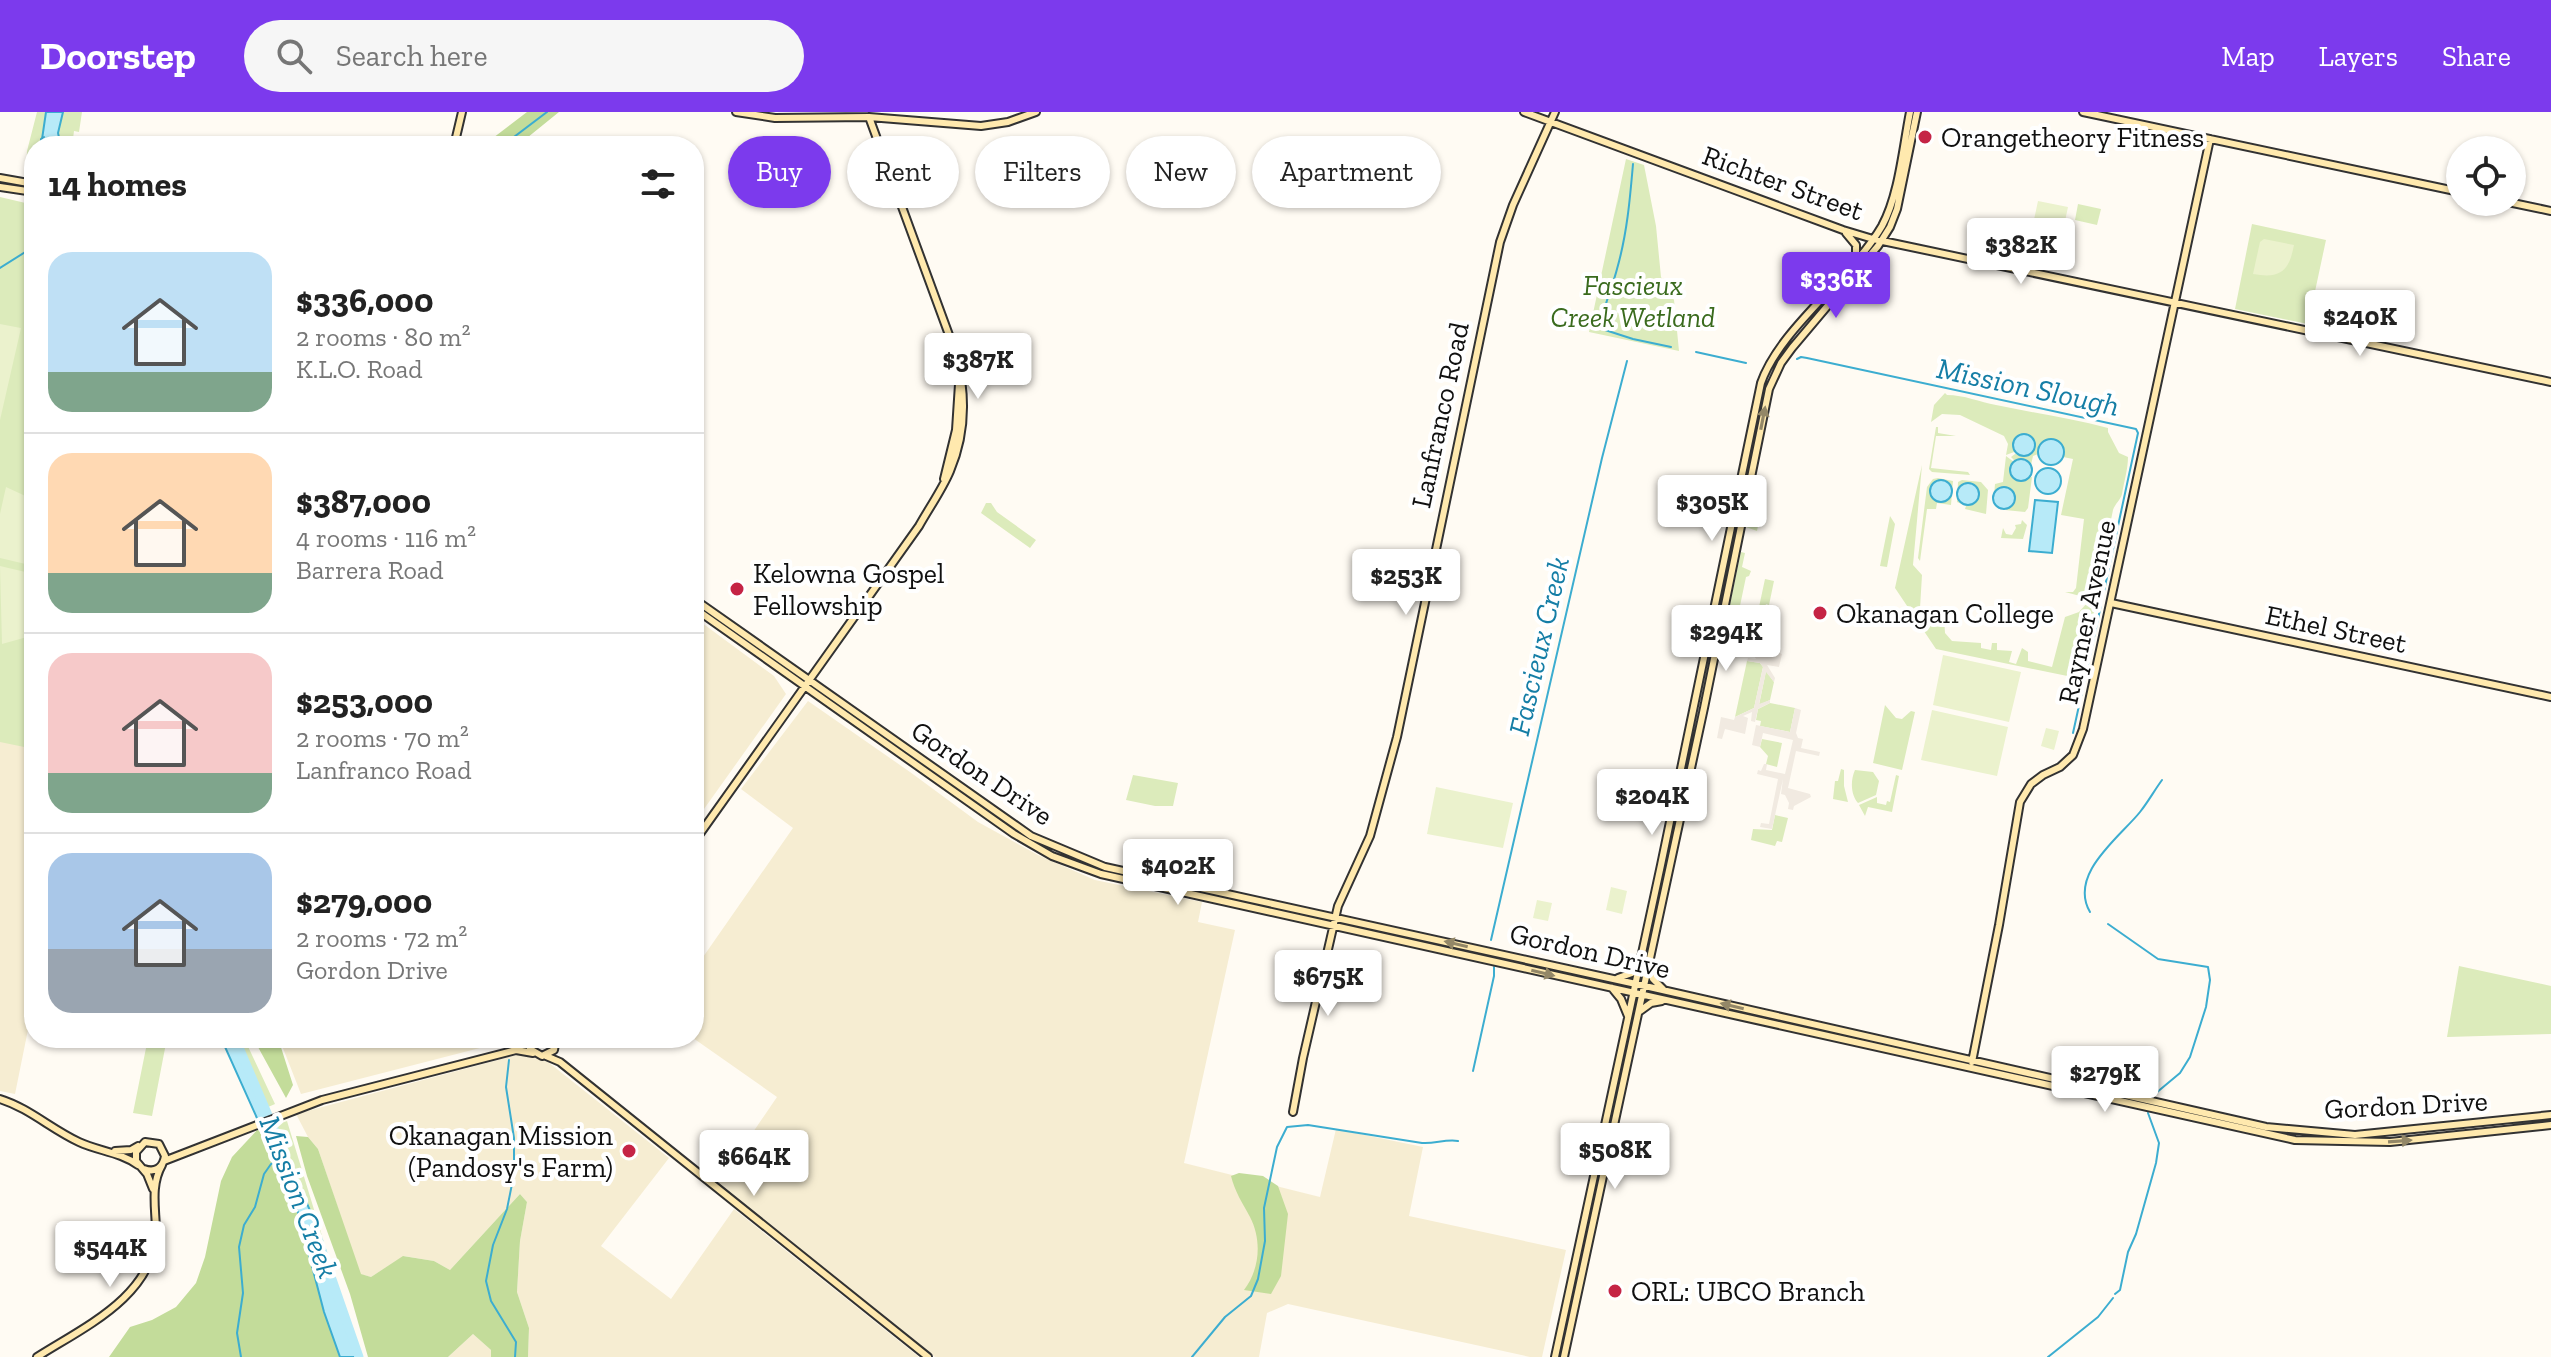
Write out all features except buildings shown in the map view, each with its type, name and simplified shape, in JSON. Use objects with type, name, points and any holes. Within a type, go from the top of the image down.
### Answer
[{"type":"main road","points":[[456,136],[462,112]]},
{"type":"main road","points":[[736,112],[775,118],[869,117],[981,126],[1008,122],[1036,112]]},
{"type":"main road","name":"Richter Street","points":[[1524,112],[1873,239],[2551,382]]},
{"type":"main road","name":"Lanfranco Road","points":[[1293,1112],[1338,906],[1370,836],[1397,737],[1500,242],[1513,205],[1555,112]]},
{"type":"main road","points":[[1564,1357],[1642,995],[1640,962],[1761,383],[1789,337],[1853,264],[1883,224],[1890,207],[1910,112]]},
{"type":"main road","points":[[1555,1357],[1634,993],[1648,966],[1769,387],[1792,348],[1882,241],[1897,209],[1917,112]]},
{"type":"main road","points":[[2083,112],[2446,189]]},
{"type":"main road","points":[[704,828],[919,526],[944,481],[959,431],[961,372],[869,117]]},
{"type":"main road","name":"Raymer Avenue","points":[[1972,1065],[2020,802],[2031,784],[2060,767],[2073,755],[2083,729],[2210,139]]},
{"type":"main road","points":[[0,178],[24,182]]},
{"type":"main road","points":[[0,187],[24,191]]},
{"type":"main road","points":[[2526,206],[2551,211]]},
{"type":"main road","points":[[1843,230],[1856,245],[1853,264]]},
{"type":"main road","name":"Ethel Street","points":[[2111,603],[2551,697]]},
{"type":"main road","name":"Gordon Drive","points":[[704,606],[1002,826],[1052,856],[1101,874],[1642,995],[2266,1127],[2355,1135],[2551,1115]]},
{"type":"main road","name":"Gordon Drive","points":[[704,615],[1031,836],[1105,867],[1664,990],[2295,1140],[2390,1142],[2551,1125]]},
{"type":"main road","points":[[1614,979],[1632,973],[1640,962]]},
{"type":"main road","points":[[1648,966],[1653,979],[1664,990]]},
{"type":"main road","points":[[1612,988],[1629,1017]]},
{"type":"main road","points":[[1637,1018],[1647,1005],[1666,1000]]},
{"type":"main road","points":[[530,1048],[533,1053]]},
{"type":"main road","points":[[546,1056],[552,1048]]},
{"type":"main road","points":[[557,1048],[560,1062]]},
{"type":"main road","points":[[0,1099],[26,1110],[78,1142],[129,1158],[141,1167],[153,1170],[189,1150],[322,1100],[516,1050],[546,1056],[560,1062],[928,1357]]},
{"type":"main road","points":[[107,1151],[131,1150],[150,1141],[173,1151],[189,1150]]},
{"type":"main road","points":[[141,1144],[136,1152],[151,1183],[155,1200]]},
{"type":"main road","points":[[37,1357],[110,1311],[137,1284],[150,1261],[155,1244],[155,1200],[157,1174],[163,1163],[162,1147]]},
{"type":"shaded area","points":[[704,624],[774,676],[786,694],[704,809]]},
{"type":"shaded area","points":[[1759,644],[1777,648],[1777,652],[1782,654],[1779,667],[1767,665],[1775,678],[1774,682],[1766,672],[1759,704],[1770,700],[1770,703],[1758,709],[1755,722],[1751,721],[1752,712],[1743,716],[1748,718],[1745,734],[1725,729],[1722,739],[1717,738],[1721,717],[1734,720],[1754,708],[1763,667],[1760,663],[1747,661],[1748,658],[1756,659],[1750,646],[1758,647]]},
{"type":"shaded area","points":[[0,655],[24,660],[24,1048],[15,1094],[0,1091]]},
{"type":"shaded area","points":[[808,701],[978,822],[1038,855],[1095,880],[1202,902],[1198,922],[1235,930],[1184,1163],[1320,1197],[1336,1129],[1423,1147],[1409,1216],[1566,1250],[1542,1357],[1530,1357],[1288,1304],[1267,1313],[1259,1357],[935,1357],[717,1185],[777,1097],[704,1046],[704,956],[793,828],[741,789]]},
{"type":"shaded area","points":[[1795,708],[1801,710],[1796,733],[1798,738],[1803,739],[1801,748],[1820,752],[1819,756],[1796,751],[1788,788],[1810,794],[1811,797],[1794,806],[1793,810],[1788,809],[1789,803],[1781,794],[1783,779],[1772,829],[1760,827],[1761,823],[1769,824],[1778,779],[1757,774],[1758,770],[1761,771],[1767,764],[1766,770],[1785,774],[1793,740],[1763,733],[1760,747],[1752,745],[1756,725],[1790,732]]},
{"type":"shaded area","points":[[283,1048],[480,1048],[301,1094]]},
{"type":"shaded area","points":[[524,1053],[548,1062],[669,1158],[601,1246],[671,1299],[734,1209],[919,1357],[528,1357],[529,1328],[517,1292],[520,1241],[527,1202],[520,1194],[450,1270],[434,1261],[404,1256],[371,1277],[360,1274],[318,1149],[296,1114]]},
{"type":"shaded area","points":[[473,1334],[491,1350],[491,1357],[448,1357]]},
{"type":"green space","points":[[37,112],[82,112],[79,132],[74,131],[73,136],[31,136]]},
{"type":"green space","points":[[527,112],[559,112],[529,136],[496,136]]},
{"type":"green space","name":"Fascieux Creek Wetland","points":[[1626,159],[1644,165],[1656,226],[1661,277],[1674,300],[1679,351],[1589,332]]},
{"type":"green space","points":[[0,197],[24,203],[24,747],[0,742]]},
{"type":"green space","points":[[2038,201],[2068,207],[2056,264],[2026,257]]},
{"type":"green space","points":[[2078,204],[2101,209],[2097,225],[2075,220]]},
{"type":"green space","points":[[2252,224],[2326,240],[2308,324],[2235,309]]},
{"type":"green space","points":[[2264,239],[2294,245],[2286,267],[2277,274],[2253,274],[2260,242]]},
{"type":"green space","points":[[0,324],[21,328],[0,420]]},
{"type":"green space","points":[[1945,393],[2108,428],[2119,453],[2128,457],[2128,462],[2122,494],[2112,515],[2108,560],[2100,597],[2065,592],[2073,592],[2076,588],[2084,519],[2061,515],[2073,459],[2038,450],[2031,465],[2011,457],[2034,449],[2030,437],[2023,435],[2014,452],[2006,455],[2008,444],[2004,436],[1960,415],[1942,414],[1931,422],[1934,405]]},
{"type":"green space","points":[[1936,427],[1938,433],[1956,436],[1936,436],[1931,468],[1968,472],[1970,475],[1932,472],[1929,469]]},
{"type":"green space","points":[[2006,456],[2014,462],[2011,472],[2017,480],[2032,477],[2025,512],[2005,510],[2013,504],[1997,490],[1994,495],[1995,484],[2003,482]]},
{"type":"green space","points":[[1922,465],[1913,565],[1922,575],[1920,608],[1923,613],[1944,616],[1945,633],[1952,641],[1981,643],[1981,648],[1991,650],[1992,643],[1997,643],[1997,650],[2012,651],[2009,662],[2016,664],[2022,648],[2028,652],[2028,661],[2052,667],[2065,617],[2079,612],[2087,603],[2097,603],[2089,628],[2082,679],[1936,649],[1895,588]]},
{"type":"green space","points":[[1938,478],[1953,481],[1951,505],[1937,503],[1936,509],[1927,509],[1920,561],[1927,487]]},
{"type":"green space","points":[[1958,482],[1981,482],[1988,490],[1986,514],[1965,509],[1966,506],[1957,502]]},
{"type":"green space","points":[[6,487],[24,495],[24,564],[0,558],[0,514]]},
{"type":"green space","points":[[1759,490],[1765,493],[1757,531],[1746,527],[1754,492]]},
{"type":"green space","points":[[986,503],[991,503],[997,512],[1036,540],[1030,548],[981,513]]},
{"type":"green space","points":[[1890,516],[1895,524],[1887,567],[1880,566]]},
{"type":"green space","points":[[2022,520],[2027,525],[2023,539],[2001,538],[2003,528],[2006,534],[2012,535],[2015,525],[2021,524]]},
{"type":"green space","points":[[1741,552],[1745,553],[1742,567],[1751,571],[1746,577],[1732,644],[1723,643],[1723,637]]},
{"type":"green space","points":[[0,566],[24,572],[24,638],[2,644]]},
{"type":"green space","points":[[1765,579],[1774,581],[1769,605],[1766,604],[1764,611],[1759,607]]},
{"type":"green space","points":[[1943,655],[2021,672],[2009,722],[1933,705]]},
{"type":"green space","points":[[1747,661],[1760,663],[1763,667],[1754,708],[1735,717]]},
{"type":"green space","points":[[1766,671],[1774,682],[1770,700],[1759,705]]},
{"type":"green space","points":[[1770,703],[1795,708],[1790,732],[1760,726],[1761,721],[1756,720],[1758,709]]},
{"type":"green space","points":[[1885,705],[1896,718],[1902,719],[1911,711],[1915,712],[1902,770],[1873,763]]},
{"type":"green space","points":[[1932,710],[2008,727],[1997,776],[1921,760]]},
{"type":"green space","points":[[2046,728],[2059,731],[2054,750],[2041,746]]},
{"type":"green space","points":[[1762,739],[1782,743],[1777,767],[1766,764],[1768,756],[1760,747]]},
{"type":"green space","points":[[1841,769],[1844,770],[1848,802],[1833,799],[1835,781],[1838,781]]},
{"type":"green space","points":[[1855,770],[1873,772],[1879,781],[1876,795],[1858,803],[1852,788]]},
{"type":"green space","points":[[1133,775],[1178,783],[1173,806],[1126,800]]},
{"type":"green space","points":[[1896,775],[1899,776],[1892,812],[1868,807],[1865,816],[1859,805],[1877,797],[1877,803],[1886,805],[1887,801],[1890,802]]},
{"type":"green space","points":[[1436,787],[1513,803],[1503,848],[1427,834]]},
{"type":"green space","points":[[1775,815],[1788,818],[1782,842],[1777,841],[1775,846],[1751,840],[1753,829],[1772,830]]},
{"type":"green space","points":[[1611,887],[1627,891],[1622,914],[1606,910]]},
{"type":"green space","points":[[1537,900],[1552,903],[1548,921],[1533,918]]},
{"type":"green space","points":[[2459,966],[2551,986],[2551,1034],[2447,1037]]},
{"type":"green space","points":[[146,1048],[165,1048],[152,1116],[133,1113]]},
{"type":"green space","points":[[231,1048],[249,1048],[275,1104],[259,1111]]},
{"type":"green space","points":[[258,1048],[281,1048],[293,1085],[286,1098]]},
{"type":"green space","points":[[287,1121],[359,1357],[336,1357],[299,1232],[261,1131]]},
{"type":"green space","points":[[258,1129],[296,1198],[298,1217],[324,1291],[342,1357],[109,1357],[130,1327],[176,1307],[196,1283],[205,1257],[221,1181],[232,1157]]},
{"type":"green space","points":[[296,1136],[308,1137],[318,1149],[361,1274],[371,1277],[403,1256],[434,1261],[450,1270],[520,1194],[527,1202],[520,1241],[517,1292],[529,1328],[528,1357],[491,1357],[491,1350],[473,1334],[448,1357],[368,1357],[350,1294],[307,1176]]},
{"type":"green space","points":[[1239,1173],[1263,1176],[1278,1186],[1288,1214],[1281,1276],[1271,1294],[1244,1290],[1256,1264],[1258,1245],[1254,1226],[1231,1176]]},
{"type":"water","points":[[46,112],[63,112],[59,136],[42,136]]},
{"type":"water","points":[[2024,434],[2032,437],[2035,445],[2032,453],[2024,456],[2016,453],[2013,445],[2016,437]]},
{"type":"water","points":[[2051,439],[2060,443],[2064,452],[2060,461],[2051,465],[2042,461],[2038,452],[2042,443]]},
{"type":"water","points":[[2021,459],[2029,462],[2032,470],[2029,478],[2021,481],[2013,478],[2010,470],[2013,462]]},
{"type":"water","points":[[2048,468],[2057,472],[2061,481],[2057,490],[2048,494],[2039,490],[2035,481],[2039,472]]},
{"type":"water","points":[[1941,480],[1949,483],[1952,491],[1949,499],[1941,502],[1933,499],[1930,491],[1933,483]]},
{"type":"water","points":[[1968,483],[1976,486],[1979,494],[1976,502],[1968,505],[1960,502],[1957,494],[1960,486]]},
{"type":"water","points":[[2004,487],[2012,490],[2015,498],[2012,506],[2004,509],[1996,506],[1993,498],[1996,490]]},
{"type":"water","points":[[2035,500],[2058,502],[2052,553],[2029,551]]},
{"type":"water","name":"Mission Creek","points":[[225,1048],[239,1048],[312,1215],[328,1277],[348,1325],[356,1357],[340,1357],[324,1312],[296,1205]]},
{"type":"waterway","points":[[515,136],[547,112]]},
{"type":"waterway","name":"Fascieux Creek","points":[[1633,164],[1623,243],[1605,306],[1602,329],[1671,347]]},
{"type":"waterway","points":[[0,268],[24,253]]},
{"type":"waterway","name":"Mission Slough","points":[[1696,352],[1746,363]]},
{"type":"waterway","name":"Mission Slough","points":[[1797,359],[1807,358],[2136,429],[2138,433],[2104,591]]},
{"type":"waterway","name":"Fascieux Creek","points":[[1491,940],[1627,361]]},
{"type":"waterway","name":"Mission Slough","points":[[2073,733],[2101,605]]},
{"type":"waterway","name":"Mission Slough","points":[[2090,912],[2085,898],[2091,870],[2140,812],[2162,780]]},
{"type":"waterway","name":"Mission Slough","points":[[2108,924],[2158,959],[2208,967],[2210,980],[2206,1007],[2190,1057],[2180,1073],[2156,1093]]},
{"type":"waterway","name":"Fascieux Creek","points":[[1473,1071],[1494,967]]},
{"type":"waterway","name":"Mission Creek","points":[[239,1048],[285,1155]]},
{"type":"waterway","points":[[509,1060],[506,1087],[514,1138],[514,1174],[486,1281],[491,1301],[516,1342],[515,1357]]},
{"type":"waterway","name":"Mission Slough","points":[[2115,1294],[2120,1290],[2128,1252],[2156,1163],[2159,1143],[2148,1113]]},
{"type":"waterway","name":"Fascieux Creek","points":[[1192,1357],[1225,1317],[1251,1296],[1258,1279],[1265,1241],[1264,1208],[1277,1147],[1287,1127],[1308,1125],[1422,1143],[1458,1141]]},
{"type":"waterway","points":[[241,1357],[237,1333],[243,1293],[239,1247],[264,1174],[271,1164],[277,1162]]},
{"type":"waterway","name":"Mission Creek","points":[[318,1239],[359,1357]]},
{"type":"waterway","name":"Mission Slough","points":[[2048,1357],[2098,1317],[2113,1298]]},
{"type":"place","name":"Orangetheory Fitness","points":[[1925,137]]},
{"type":"place","name":"Kelowna Gospel Fellowship","points":[[737,589]]},
{"type":"place","name":"Okanagan College","points":[[1820,613]]},
{"type":"place","name":"Okanagan Mission (Pandosy's Farm)","points":[[629,1151]]},
{"type":"place","name":"ORL: UBCO Branch","points":[[1615,1291]]}]
